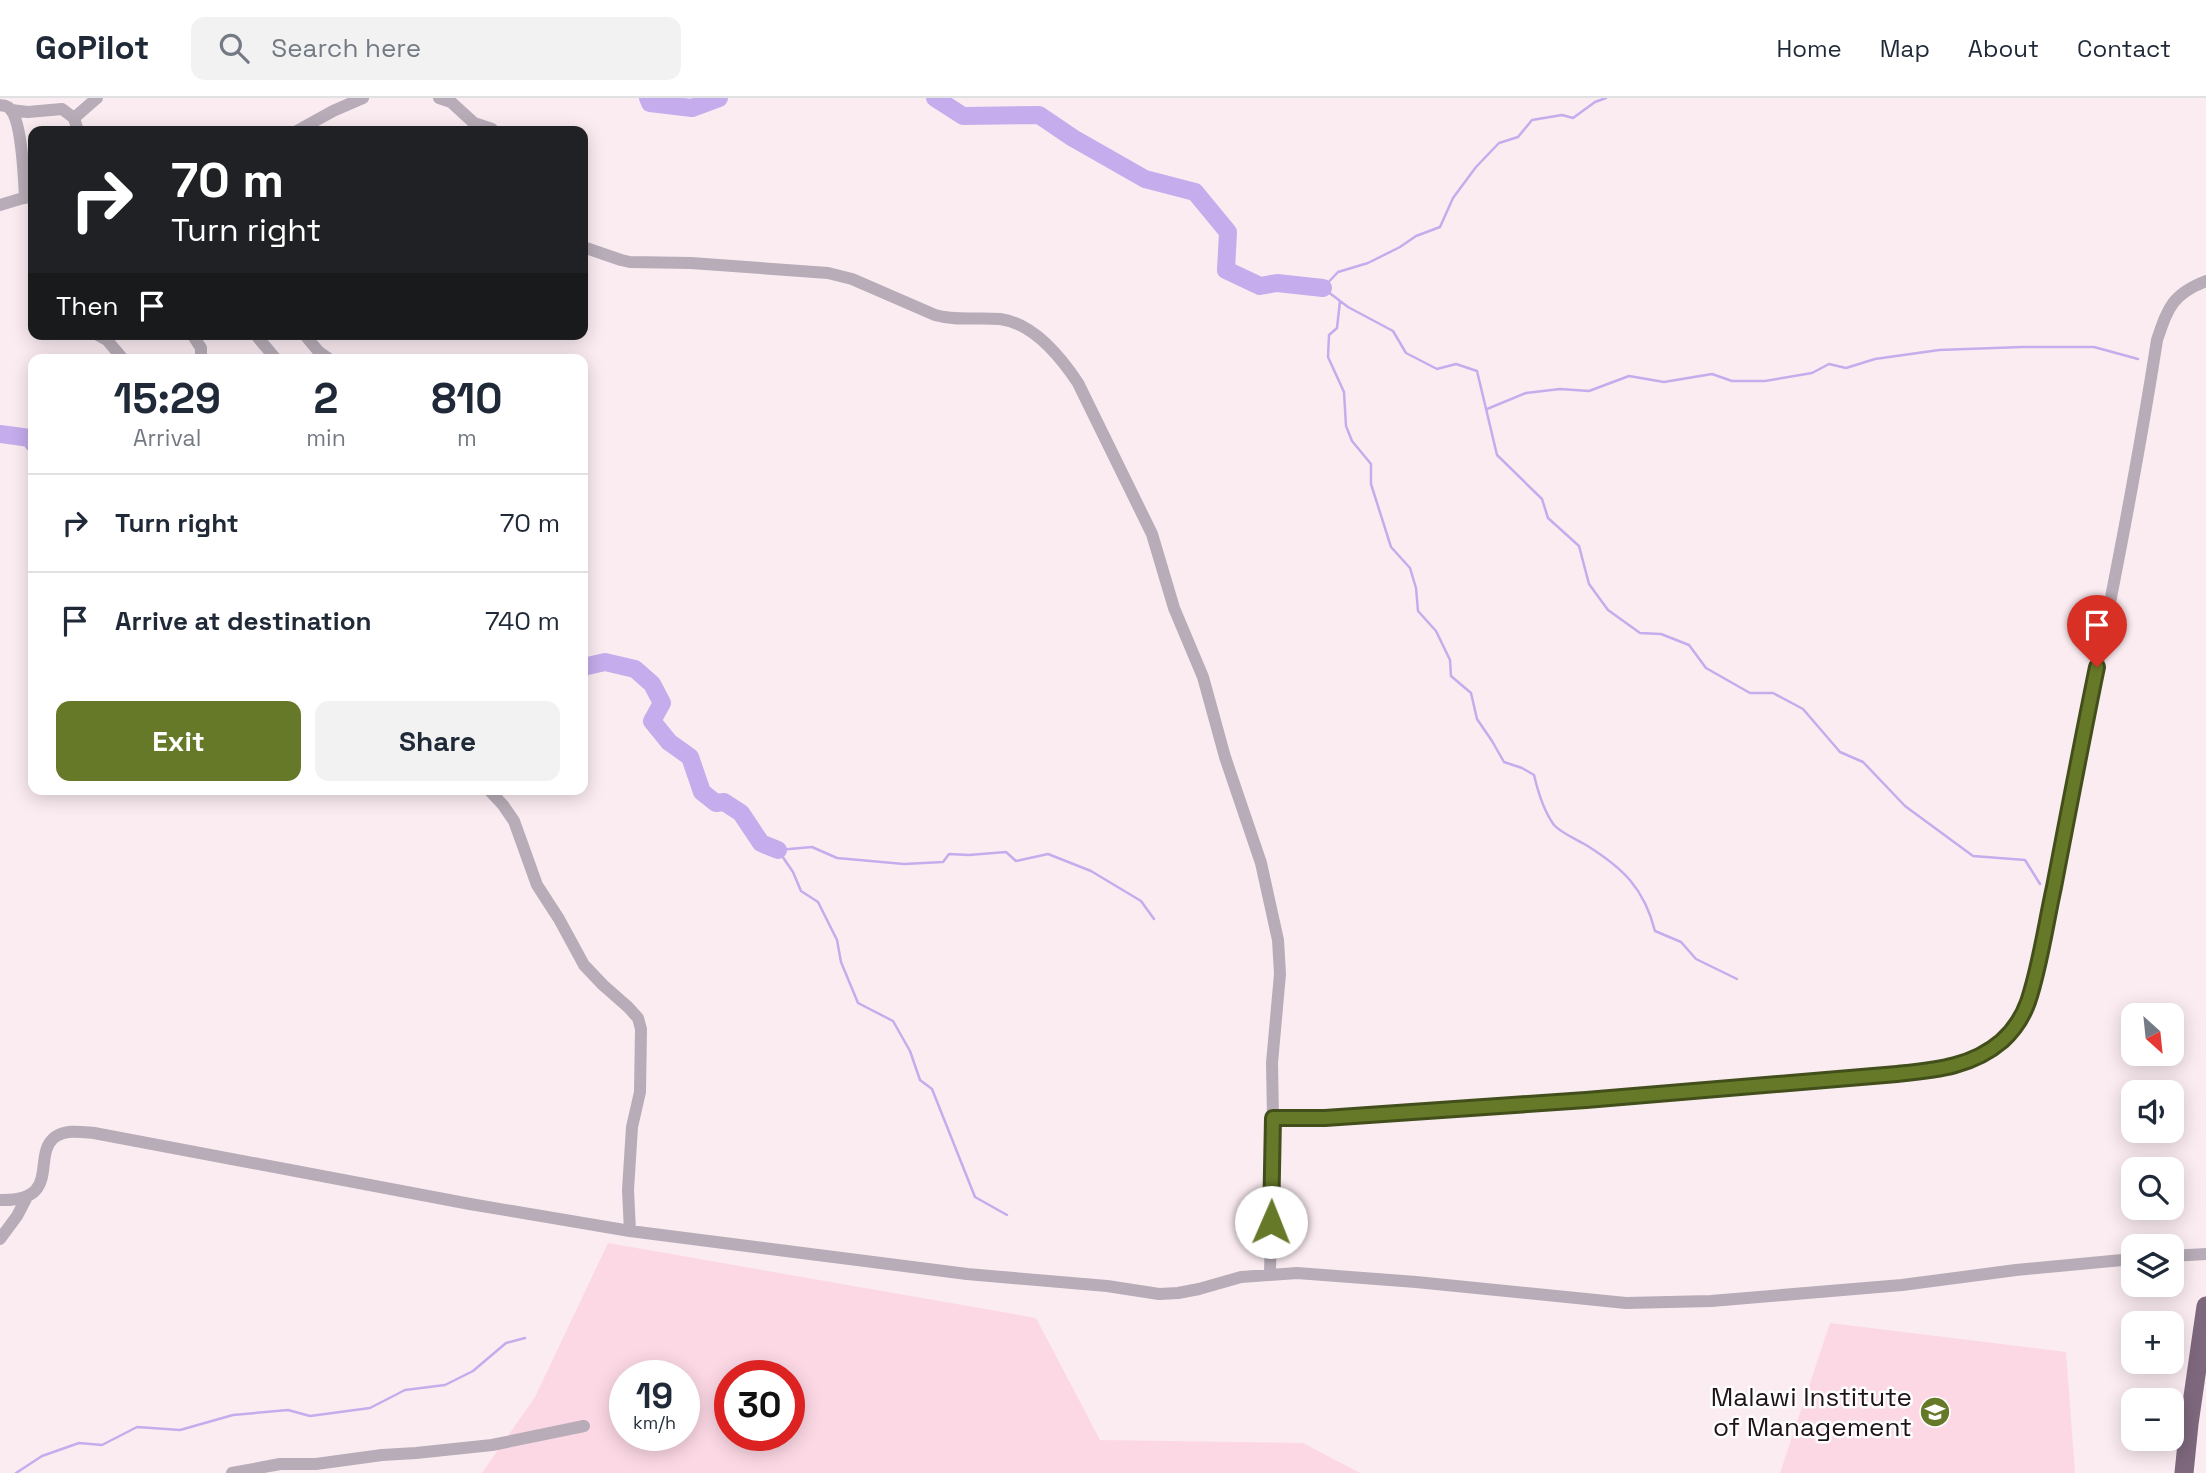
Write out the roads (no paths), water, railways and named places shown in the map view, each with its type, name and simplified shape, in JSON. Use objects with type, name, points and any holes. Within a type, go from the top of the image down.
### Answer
[{"type":"highway","points":[[2184,1473],[2205,1317]]},
{"type":"street","points":[[74,118],[97,98]]},
{"type":"street","points":[[307,126],[363,98]]},
{"type":"street","points":[[439,98],[452,102],[474,123],[483,126]]},
{"type":"street","points":[[6,107],[28,112],[62,109],[74,118],[76,126]]},
{"type":"street","points":[[6,107],[17,128],[28,191]]},
{"type":"street","points":[[0,205],[28,197]]},
{"type":"street","points":[[588,249],[630,262],[793,270],[828,273],[852,279],[941,317],[1003,320],[1023,326],[1049,347],[1070,370],[1152,534],[1174,608],[1203,677],[1225,757],[1261,863],[1278,940],[1280,974],[1272,1063],[1270,1274]]},
{"type":"street","points":[[1273,1118],[1325,1118],[1586,1100],[1927,1071],[1974,1059],[2001,1041],[2022,1016],[2028,1002],[2047,919],[2123,536],[2157,340],[2168,312],[2179,295],[2206,281]]},
{"type":"street","points":[[107,340],[119,354]]},
{"type":"street","points":[[260,340],[272,354]]},
{"type":"street","points":[[309,340],[322,354]]},
{"type":"street","points":[[494,795],[513,821],[537,885],[580,959],[638,1018],[641,1028],[640,1092],[632,1127],[628,1189],[631,1231]]},
{"type":"street","points":[[0,1239],[18,1216],[27,1197],[41,1181],[50,1143],[64,1133],[75,1131],[631,1231],[967,1274],[1107,1286],[1159,1294],[1178,1293],[1241,1277],[1297,1273],[1626,1303],[1712,1301],[1902,1286],[2016,1270],[2121,1260]]},
{"type":"street","points":[[0,1200],[27,1197]]},
{"type":"street","points":[[2184,1255],[2206,1254]]},
{"type":"street","points":[[232,1473],[280,1464],[316,1464],[382,1454],[492,1445],[584,1426]]},
{"type":"waterway","points":[[648,98],[650,103],[692,108],[719,98]]},
{"type":"waterway","points":[[935,98],[963,116],[1039,115],[1073,138],[1145,179],[1195,192],[1228,232],[1226,270],[1260,286],[1277,283],[1323,288]]},
{"type":"waterway","points":[[1606,98],[1595,102],[1573,118],[1562,115],[1532,120],[1518,137],[1499,143],[1476,167],[1453,198],[1440,227],[1416,236],[1368,263],[1338,272],[1323,288],[1348,307],[1393,331],[1406,353],[1437,369],[1456,364],[1477,371],[1497,455],[1542,499],[1548,518],[1579,546],[1589,584],[1608,610],[1640,633],[1661,634],[1689,645],[1706,668],[1750,693],[1773,693],[1803,709],[1840,752],[1863,762],[1905,806],[1973,856],[2025,860],[2040,884]]},
{"type":"waterway","points":[[1340,301],[1337,328],[1329,335],[1328,357],[1344,392],[1346,426],[1352,441],[1371,464],[1371,484],[1391,547],[1410,568],[1416,588],[1418,611],[1436,631],[1450,660],[1451,676],[1471,693],[1477,719],[1504,762],[1534,775],[1544,807],[1554,825],[1611,862],[1630,880],[1645,903],[1655,931],[1681,942],[1696,959],[1737,979]]},
{"type":"waterway","points":[[1487,409],[1526,393],[1560,389],[1589,391],[1629,376],[1664,382],[1712,374],[1732,381],[1765,381],[1812,373],[1829,364],[1846,368],[1875,359],[1939,350],[2094,347],[2138,359]]},
{"type":"waterway","points":[[0,434],[28,438]]},
{"type":"waterway","points":[[588,666],[605,662],[635,669],[652,684],[662,703],[652,721],[669,742],[690,757],[702,792],[716,803],[724,802],[741,813],[761,843],[778,850]]},
{"type":"waterway","points":[[1007,1215],[975,1197],[932,1089],[920,1080],[910,1051],[893,1021],[858,1003],[841,962],[837,940],[818,902],[801,891],[793,872],[778,850],[812,847],[837,858],[904,864],[943,862],[949,854],[1006,852],[1016,861],[1048,854],[1091,871],[1141,901],[1154,919]]},
{"type":"waterway","points":[[16,1473],[42,1456],[79,1443],[102,1445],[137,1427],[180,1430],[233,1415],[288,1410],[310,1416],[370,1408],[405,1390],[445,1385],[473,1371],[506,1343],[525,1338]]},
{"type":"place","name":"Malawi Institute of Management","points":[[1935,1412]]}]
